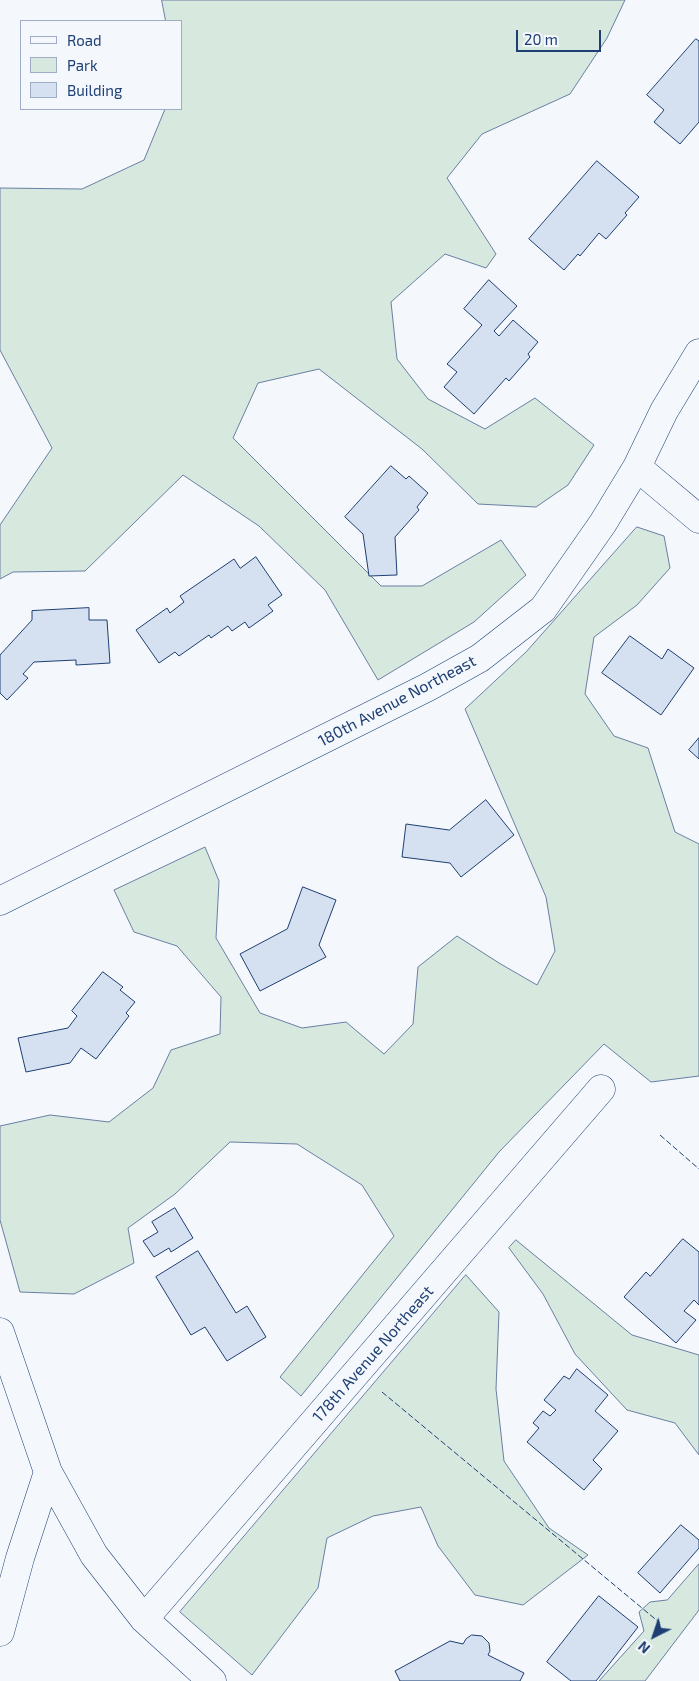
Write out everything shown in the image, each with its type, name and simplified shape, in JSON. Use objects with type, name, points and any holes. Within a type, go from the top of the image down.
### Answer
[{"type":"street","name":"180th Avenue Northeast","points":[[0,901],[428,687],[480,658],[543,608],[603,523],[637,467],[664,410],[699,353]]},
{"type":"street","points":[[637,467],[699,519]]},
{"type":"street","name":"178th Avenue Northeast","points":[[144,1619],[601,1089]]},
{"type":"street","points":[[0,1332],[48,1472],[94,1555],[144,1619],[212,1681]]},
{"type":"street","points":[[0,1632],[20,1558],[48,1472]]},
{"type":"green space","points":[[162,0],[625,0],[607,38],[570,94],[482,134],[447,178],[496,254],[486,268],[445,254],[391,302],[397,359],[428,399],[485,429],[535,398],[594,445],[568,485],[536,507],[478,504],[422,449],[319,369],[258,383],[233,438],[381,586],[422,586],[501,540],[526,575],[474,622],[378,680],[325,590],[259,526],[183,475],[85,571],[13,572],[0,579],[0,525],[52,448],[0,350],[0,188],[82,189],[144,160],[165,110],[182,110],[182,20],[166,20]]},
{"type":"green space","points":[[637,527],[664,536],[670,568],[637,605],[594,637],[585,694],[614,736],[648,748],[675,832],[699,844],[699,1076],[651,1082],[604,1044],[499,1152],[301,1396],[280,1377],[394,1236],[362,1185],[297,1144],[230,1142],[175,1194],[128,1228],[134,1263],[74,1294],[20,1292],[0,1220],[0,1126],[50,1115],[109,1122],[153,1088],[171,1050],[220,1034],[221,997],[177,946],[134,932],[114,890],[205,847],[219,881],[216,938],[260,1013],[302,1028],[346,1022],[384,1054],[413,1024],[418,967],[457,936],[537,985],[555,951],[546,897],[465,709],[526,652]]},
{"type":"green space","points":[[516,1240],[632,1335],[699,1355],[699,1455],[675,1423],[627,1410],[575,1354],[543,1294],[509,1248]]},
{"type":"green space","points":[[466,1275],[499,1312],[496,1389],[504,1461],[549,1528],[588,1555],[523,1605],[475,1595],[438,1546],[421,1507],[373,1516],[327,1538],[318,1588],[252,1675],[180,1612]]},
{"type":"green space","points":[[699,1564],[699,1610],[645,1681],[599,1681],[644,1631],[639,1612],[650,1602],[667,1600]]},
{"type":"building","points":[[696,39],[699,41],[699,122],[680,144],[654,122],[664,110],[647,95]]},
{"type":"building","points":[[597,161],[639,197],[625,213],[627,215],[606,239],[599,233],[580,256],[578,254],[564,270],[529,239]]},
{"type":"building","points":[[489,280],[517,306],[494,331],[499,336],[513,320],[538,342],[528,354],[530,357],[509,381],[506,378],[474,414],[444,387],[457,372],[447,364],[482,325],[464,309]]},
{"type":"building","points":[[391,466],[406,479],[409,476],[428,493],[417,507],[419,510],[395,537],[397,575],[369,576],[363,534],[345,517]]},
{"type":"building","points":[[256,557],[282,595],[268,605],[273,611],[249,628],[245,622],[232,631],[228,626],[211,638],[209,635],[179,656],[175,652],[159,663],[136,630],[167,608],[170,613],[184,602],[180,596],[234,559],[240,568]]},
{"type":"building","points":[[89,608],[89,620],[107,620],[110,663],[76,665],[76,660],[34,662],[23,674],[28,678],[7,700],[0,693],[0,655],[32,620],[32,611]]},
{"type":"building","points":[[630,636],[662,659],[668,649],[694,668],[661,715],[602,673]]},
{"type":"building","points":[[699,738],[699,759],[689,750]]},
{"type":"building","points":[[486,800],[514,835],[461,877],[450,863],[402,857],[406,824],[449,830]]},
{"type":"building","points":[[303,887],[336,900],[319,945],[326,957],[260,991],[240,954],[287,929]]},
{"type":"building","points":[[103,972],[123,987],[120,990],[135,1002],[126,1013],[129,1016],[96,1059],[81,1048],[70,1063],[26,1072],[18,1038],[68,1028],[77,1016],[72,1011]]},
{"type":"building","points":[[175,1208],[193,1238],[171,1252],[169,1248],[154,1257],[143,1241],[158,1232],[152,1222]]},
{"type":"building","points":[[683,1239],[699,1252],[699,1305],[694,1300],[684,1311],[696,1320],[676,1343],[624,1297],[646,1272],[650,1276]]},
{"type":"building","points":[[198,1251],[236,1313],[247,1306],[266,1337],[227,1361],[205,1327],[191,1335],[156,1277]]},
{"type":"building","points":[[577,1369],[608,1395],[595,1411],[618,1431],[593,1460],[602,1469],[584,1490],[527,1442],[539,1428],[533,1423],[543,1411],[550,1416],[556,1410],[544,1400],[564,1376],[569,1379]]},
{"type":"building","points":[[681,1525],[699,1540],[699,1548],[660,1593],[638,1573]]},
{"type":"building","points":[[599,1596],[638,1627],[596,1681],[571,1681],[547,1662]]},
{"type":"building","points":[[472,1635],[482,1636],[489,1643],[490,1651],[488,1655],[524,1673],[520,1681],[400,1681],[395,1671],[450,1641],[463,1644]]},
{"type":"fence","points":[[660,1135],[699,1169]]},
{"type":"fence","points":[[382,1392],[660,1623]]}]
